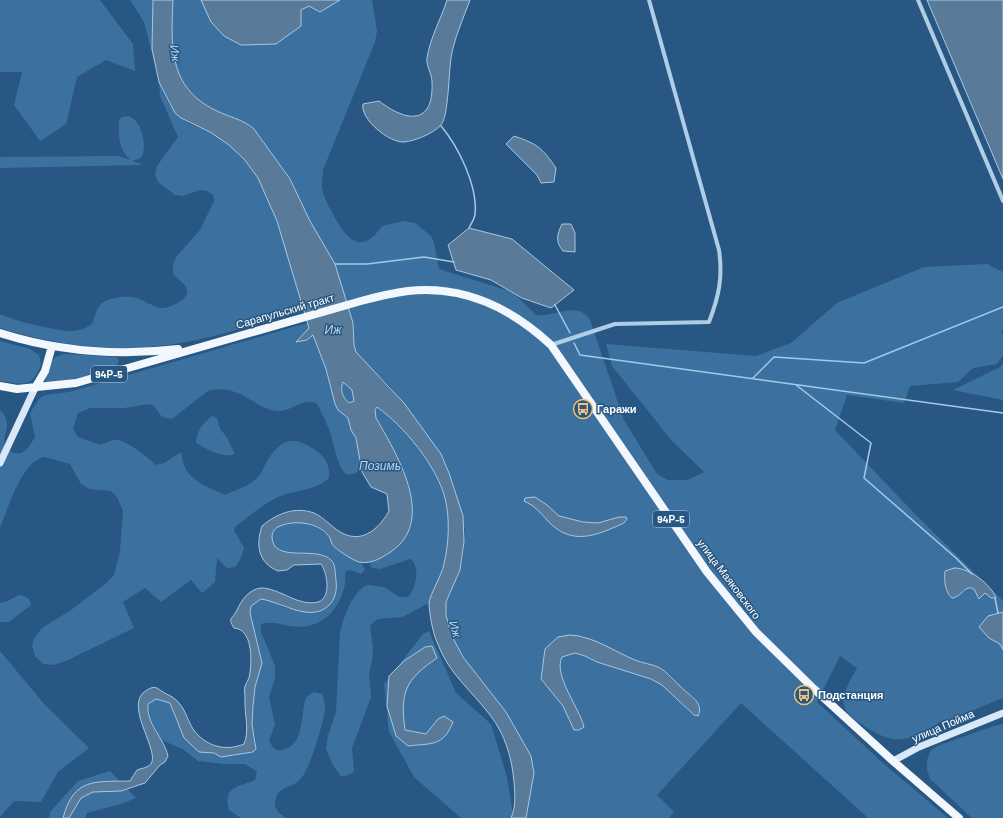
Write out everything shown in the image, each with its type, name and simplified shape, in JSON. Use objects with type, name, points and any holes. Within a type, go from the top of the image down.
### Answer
[{"type":"main road","name":"улица Маяковского","points":[[361,301],[393,293],[423,290],[444,291],[468,295],[507,311],[536,331],[551,345],[707,572],[732,605],[784,661],[893,761],[959,818]]},
{"type":"main road","name":"Сарапульский тракт","points":[[0,386],[17,389],[76,384],[361,301]]},
{"type":"main road","name":"Сарапульский тракт","points":[[0,334],[52,346],[121,353],[173,350],[216,342]]},
{"type":"main road","points":[[0,463],[35,388],[45,371],[52,346]]},
{"type":"main road","name":"улица Пойма","points":[[893,761],[946,735],[1003,713]]},
{"type":"street","points":[[551,345],[615,324],[709,322],[715,305],[722,268],[719,250],[649,0]]},
{"type":"street","points":[[918,0],[1003,201]]},
{"type":"shaded area","points":[[0,0],[100,0],[133,44],[135,71],[106,60],[77,77],[66,124],[40,141],[14,105],[22,72],[0,72]]},
{"type":"shaded area","points":[[130,0],[153,0],[152,49],[155,64],[144,22]]},
{"type":"shaded area","points":[[173,0],[372,0],[377,31],[375,42],[323,170],[322,186],[324,195],[335,218],[345,233],[356,242],[368,240],[375,235],[382,226],[403,221],[415,223],[431,236],[434,242],[439,269],[509,291],[517,296],[536,315],[573,310],[585,314],[590,320],[624,420],[657,474],[668,480],[688,480],[704,472],[672,441],[612,366],[606,344],[756,356],[791,343],[837,303],[924,267],[987,264],[1003,272],[1003,330],[1001,331],[1003,334],[1003,355],[997,364],[973,368],[958,382],[910,386],[904,403],[847,395],[835,430],[916,515],[1003,601],[1003,698],[942,723],[940,722],[918,735],[909,738],[891,739],[881,736],[871,730],[853,718],[846,711],[843,700],[844,696],[857,668],[840,656],[817,702],[884,764],[948,818],[868,818],[741,703],[657,795],[674,812],[669,818],[526,818],[529,803],[531,756],[506,712],[463,657],[453,639],[446,616],[446,602],[460,570],[463,556],[465,529],[415,420],[390,386],[363,361],[356,352],[354,345],[353,323],[290,179],[254,129],[200,101],[188,89],[181,77],[173,49]],"holes":[[[535,497],[559,516],[583,522],[598,523],[619,517],[626,517],[627,519],[568,534],[548,521],[535,506]],[[582,636],[637,661],[659,667],[669,674],[686,693],[693,696],[699,707],[700,713],[693,715],[662,685],[651,679],[597,662],[586,656],[575,653],[562,657],[560,664],[560,672],[565,687],[580,716],[569,722],[566,711],[560,700],[552,690],[543,683],[541,673],[544,661]]]},
{"type":"shaded area","points":[[159,82],[168,102],[177,115],[194,126],[218,136],[244,159],[256,175],[266,192],[274,211],[288,251],[303,311],[231,332],[177,344],[139,348],[78,345],[19,334],[0,328],[0,314],[44,327],[75,331],[92,324],[99,306],[112,299],[125,296],[133,297],[162,308],[170,307],[178,303],[187,294],[186,288],[173,274],[173,264],[177,256],[200,230],[214,201],[213,195],[207,191],[200,190],[183,196],[175,195],[158,182],[155,174],[157,166],[178,137],[160,96]]},
{"type":"shaded area","points":[[128,116],[133,118],[137,123],[144,140],[141,158],[132,161],[144,165],[0,168],[0,157],[118,156],[131,160],[127,157],[122,148],[119,131],[119,120],[122,117]]},
{"type":"shaded area","points":[[307,323],[309,328],[297,342],[307,340],[313,334],[326,369],[335,403],[348,418],[358,446],[361,460],[357,473],[347,475],[343,471],[340,466],[326,421],[317,404],[312,402],[303,403],[289,409],[279,411],[270,410],[239,394],[220,390],[208,391],[172,419],[162,417],[154,406],[150,404],[124,408],[90,408],[78,413],[73,429],[78,437],[101,445],[113,440],[123,442],[136,449],[156,465],[164,463],[181,452],[186,469],[190,475],[202,484],[225,495],[243,488],[255,480],[261,474],[267,461],[277,448],[283,444],[294,441],[307,445],[325,459],[329,470],[329,478],[312,488],[286,494],[274,499],[236,526],[234,530],[244,548],[241,558],[235,567],[227,568],[217,558],[215,582],[202,593],[191,580],[161,602],[145,588],[123,602],[134,628],[66,661],[53,665],[43,664],[35,656],[32,646],[34,638],[42,628],[71,610],[104,585],[114,575],[120,551],[123,511],[117,497],[111,491],[89,489],[81,484],[70,464],[44,457],[36,461],[22,477],[16,487],[0,528],[0,410],[7,420],[7,429],[4,441],[5,446],[14,453],[19,453],[26,450],[35,437],[30,413],[39,399],[45,395],[69,392]]},
{"type":"shaded area","points":[[0,341],[30,349],[39,355],[41,364],[34,378],[20,384],[0,381]]},
{"type":"shaded area","points":[[66,354],[115,357],[118,358],[119,362],[114,367],[96,374],[74,379],[46,382],[46,372],[50,363],[53,359]]},
{"type":"shaded area","points":[[1003,363],[1003,400],[953,390],[1000,367]]},
{"type":"shaded area","points":[[343,382],[352,390],[354,401],[349,403],[343,396]]},
{"type":"shaded area","points":[[377,407],[388,415],[408,435],[433,470],[444,496],[448,512],[448,540],[443,571],[429,603],[402,617],[378,619],[370,625],[373,648],[369,674],[371,697],[352,748],[354,772],[344,777],[340,775],[333,765],[326,749],[328,736],[336,712],[340,632],[344,619],[349,606],[357,593],[367,585],[384,587],[399,597],[408,597],[413,589],[416,577],[415,566],[410,559],[380,569],[372,568],[370,565],[371,562],[395,549],[411,497],[400,463],[376,418],[375,410]]},
{"type":"shaded area","points":[[212,416],[217,418],[220,429],[226,436],[235,454],[220,454],[196,443],[197,435],[201,428]]},
{"type":"shaded area","points":[[299,522],[319,529],[327,535],[332,544],[362,564],[365,570],[361,574],[350,570],[346,571],[345,584],[338,604],[326,618],[318,623],[300,627],[271,623],[261,624],[261,632],[275,666],[275,678],[269,697],[275,724],[269,741],[271,745],[276,750],[283,750],[290,747],[295,742],[300,729],[305,700],[310,694],[314,692],[322,694],[325,709],[316,744],[305,772],[294,784],[281,790],[276,799],[275,806],[278,812],[286,818],[241,818],[229,810],[227,802],[228,796],[230,792],[238,786],[255,780],[257,772],[245,764],[224,764],[198,761],[184,750],[164,741],[159,737],[150,718],[148,704],[156,699],[170,703],[177,723],[199,752],[214,753],[221,757],[253,752],[256,741],[252,724],[255,687],[262,663],[250,613],[251,606],[261,599],[271,601],[285,608],[309,612],[336,592],[336,570],[331,559],[324,555],[287,552],[279,550],[274,545],[272,536],[278,527]]},
{"type":"shaded area","points":[[20,595],[27,598],[31,605],[9,622],[0,622],[0,603]]},
{"type":"shaded area","points":[[429,631],[456,693],[491,724],[507,777],[513,814],[511,818],[461,818],[414,777],[389,732],[384,684],[423,634]]},
{"type":"shaded area","points":[[0,651],[45,705],[89,748],[58,772],[41,802],[14,801],[0,817]]},
{"type":"shaded area","points":[[1003,724],[1003,818],[972,818],[930,779],[927,770],[927,760],[931,750],[940,745]]},
{"type":"shaded area","points":[[110,771],[136,798],[124,803],[87,813],[85,818],[49,818],[50,812],[78,781]]},
{"type":"water","points":[[153,0],[173,0],[173,49],[181,77],[188,89],[200,101],[254,129],[290,179],[310,221],[335,264],[353,323],[354,345],[356,352],[404,403],[441,454],[463,516],[464,542],[460,570],[446,602],[446,616],[453,638],[463,657],[506,712],[531,756],[534,773],[526,818],[511,818],[515,800],[513,773],[507,747],[500,730],[483,706],[460,681],[447,663],[434,634],[430,617],[429,603],[443,568],[446,556],[448,531],[447,506],[441,485],[418,447],[398,425],[377,407],[375,410],[376,418],[402,467],[408,486],[412,504],[411,522],[405,538],[392,551],[377,560],[363,563],[353,559],[334,546],[326,533],[313,525],[291,523],[278,527],[274,530],[272,537],[274,545],[280,550],[287,552],[316,554],[331,560],[335,569],[336,589],[331,603],[324,609],[315,612],[297,610],[261,599],[251,606],[250,613],[262,663],[255,687],[253,706],[252,724],[256,749],[253,752],[221,757],[214,753],[199,752],[184,738],[170,703],[156,699],[148,704],[148,711],[152,724],[166,749],[168,756],[165,762],[160,765],[145,783],[121,791],[93,792],[81,798],[69,818],[63,818],[73,795],[88,784],[106,781],[130,781],[137,770],[151,764],[152,755],[142,725],[138,704],[141,696],[150,688],[157,688],[176,700],[184,710],[193,729],[203,740],[216,746],[223,747],[244,744],[247,733],[245,686],[250,674],[251,652],[248,639],[244,633],[234,628],[231,618],[246,596],[257,589],[268,589],[296,600],[311,603],[322,600],[327,590],[325,573],[321,564],[294,565],[287,570],[278,571],[266,563],[262,558],[259,546],[262,526],[273,518],[286,512],[300,510],[318,515],[344,534],[358,536],[365,535],[376,528],[389,511],[387,494],[371,487],[362,472],[356,438],[351,430],[348,418],[338,410],[335,404],[326,369],[313,335],[307,340],[296,342],[309,328],[277,221],[258,178],[244,159],[229,145],[210,132],[181,118],[175,113],[159,82],[152,49]],"holes":[[[343,382],[352,390],[354,401],[349,403],[342,393]]]},
{"type":"water","points":[[201,0],[340,0],[320,12],[309,6],[301,10],[301,26],[276,44],[241,45],[224,36],[211,22]]},
{"type":"water","points":[[447,0],[470,0],[452,51],[446,112],[442,124],[437,129],[418,139],[404,142],[391,139],[371,123],[363,110],[363,104],[379,101],[389,108],[408,116],[416,116],[423,113],[428,106],[431,96],[432,79],[427,61],[428,51]]},
{"type":"water","points":[[927,0],[1003,0],[1003,179]]},
{"type":"water","points":[[514,136],[534,144],[543,151],[556,168],[554,182],[541,183],[537,175],[506,144]]},
{"type":"water","points":[[562,224],[571,224],[575,233],[575,252],[563,251],[559,244],[558,235]]},
{"type":"water","points":[[469,228],[512,239],[574,290],[551,308],[522,298],[491,280],[456,270],[448,245]]},
{"type":"water","points":[[535,497],[559,516],[583,522],[598,523],[619,517],[626,517],[627,519],[624,523],[594,534],[575,536],[566,534],[557,529],[537,510],[524,501],[525,498]]},
{"type":"water","points":[[954,568],[966,571],[979,578],[989,587],[996,598],[991,598],[985,593],[979,599],[974,589],[968,588],[952,598],[946,589],[945,571]]},
{"type":"water","points":[[1003,612],[1003,650],[1000,644],[989,638],[979,627],[988,616]]},
{"type":"water","points":[[570,635],[587,638],[635,660],[662,669],[695,699],[698,703],[700,711],[698,716],[694,715],[662,685],[651,679],[597,662],[575,653],[562,657],[560,664],[564,682],[584,727],[579,730],[574,730],[563,706],[541,679],[545,649],[558,637]]},
{"type":"water","points":[[432,646],[437,658],[411,680],[404,696],[403,706],[405,730],[426,734],[438,719],[444,716],[453,722],[441,740],[430,744],[408,746],[396,736],[387,706],[389,676],[404,661],[425,647]]},
{"type":"waterway","points":[[441,126],[454,144],[466,167],[470,179],[475,203],[475,214],[469,228]]},
{"type":"waterway","points":[[335,264],[367,264],[424,257],[454,262]]},
{"type":"waterway","points":[[555,305],[570,333]]},
{"type":"waterway","points":[[753,378],[774,357],[864,363],[1003,307]]},
{"type":"waterway","points":[[574,343],[580,355],[1003,413]]},
{"type":"waterway","points":[[796,385],[871,443],[864,478],[956,558],[972,574]]},
{"type":"waterway","points":[[995,598],[998,613]]},
{"type":"place","name":"Гаражи","points":[[583,409]]},
{"type":"place","name":"Подстанция","points":[[804,695]]},
{"type":"water label","name":"Иж","points":[[175,53]]},
{"type":"water label","name":"Иж","points":[[333,330]]},
{"type":"water label","name":"Позимь","points":[[380,466]]},
{"type":"water label","name":"Иж","points":[[455,629]]}]
